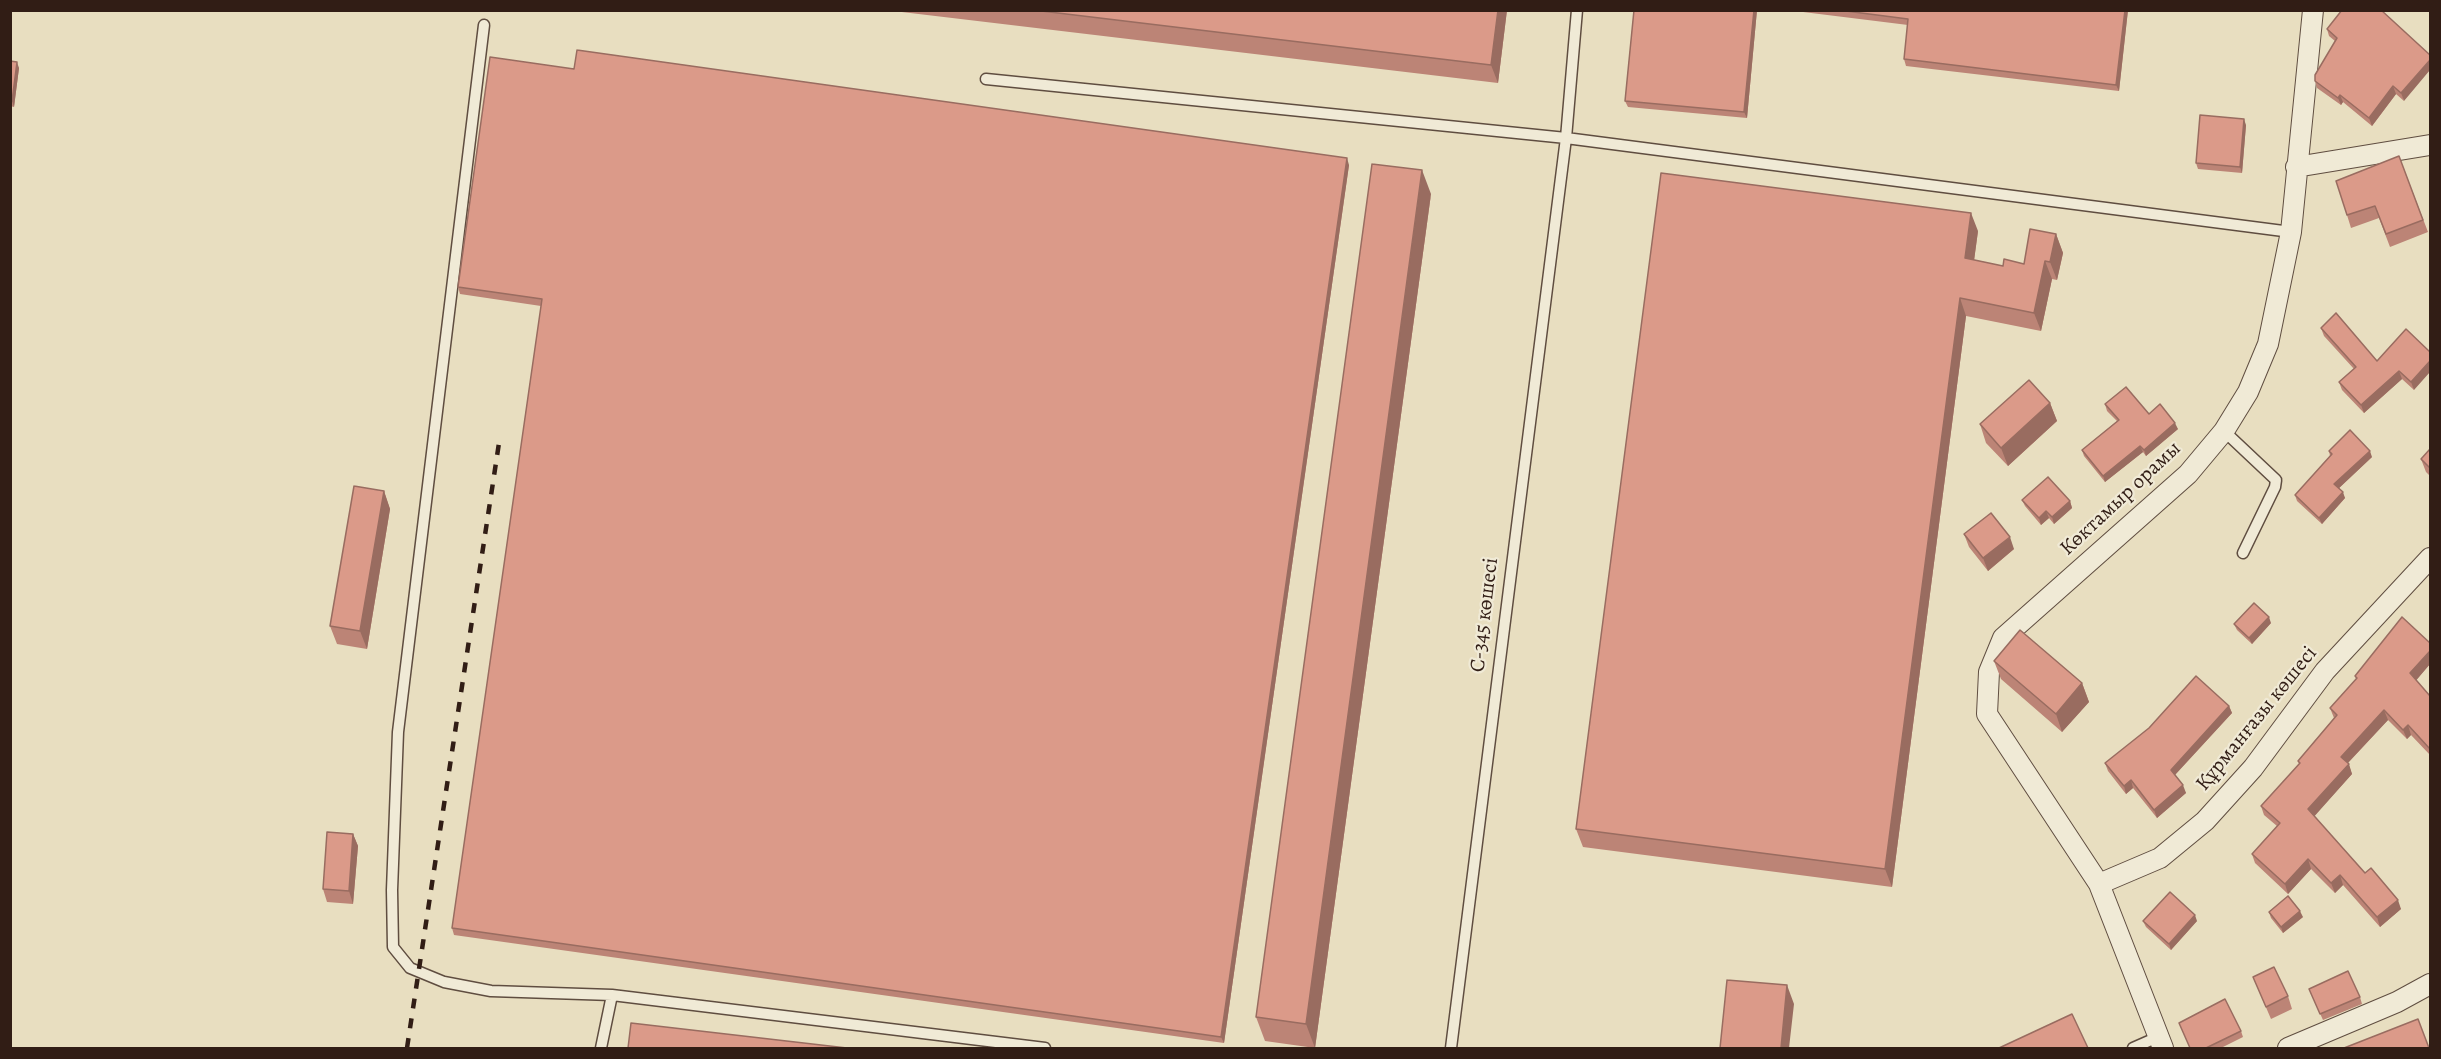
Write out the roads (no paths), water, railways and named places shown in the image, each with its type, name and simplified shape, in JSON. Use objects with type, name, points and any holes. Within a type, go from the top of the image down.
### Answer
[{"type":"street","name":"Көктамыр орамы","points":[[2098,884],[1987,714],[1989,672],[2003,638],[2188,474],[2224,430],[2248,392],[2268,344],[2291,232],[2313,10]]},
{"type":"street","points":[[2296,167],[2430,145]]},
{"type":"street","name":"Құрманғазы көшесі","points":[[2098,884],[2160,858],[2205,821],[2253,768],[2325,671],[2430,558]]},
{"type":"street","points":[[2098,884],[2161,1043]]},
{"type":"street","points":[[2288,1048],[2397,1002],[2430,984]]},
{"type":"lane","name":"С-345 көшесі","points":[[1451,1048],[1566,138],[1577,10]]},
{"type":"lane","points":[[484,25],[398,732],[392,890],[393,947],[410,968],[444,982],[491,991],[612,996],[1045,1048]]},
{"type":"lane","points":[[986,79],[1566,138],[2291,232]]},
{"type":"lane","points":[[2224,430],[2276,480],[2275,487],[2243,553]]},
{"type":"lane","points":[[602,1048],[612,996]]},
{"type":"lane","points":[[2133,1048],[2161,1043]]},
{"type":"railway","points":[[407,1048],[499,443]]}]
